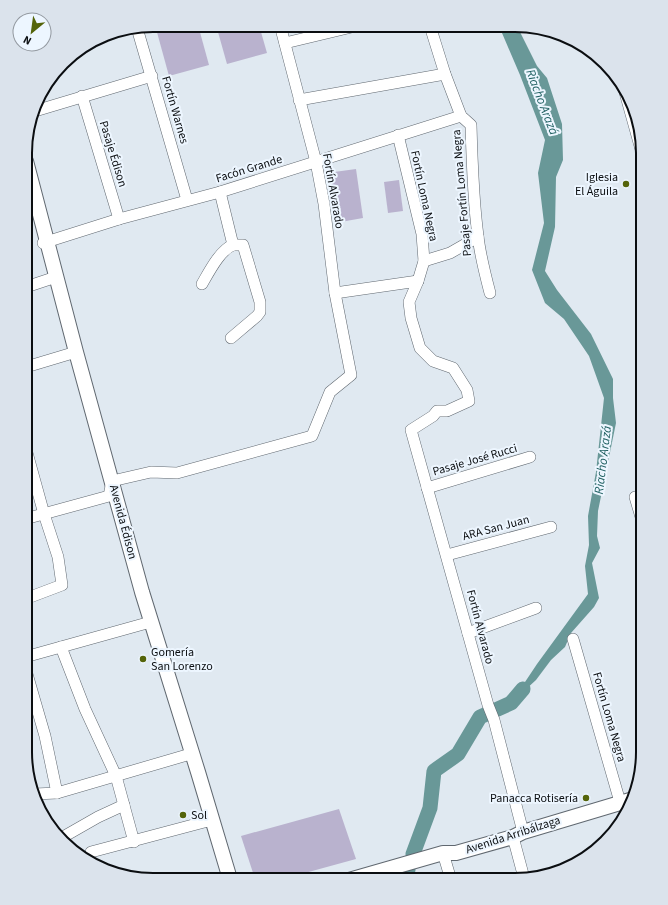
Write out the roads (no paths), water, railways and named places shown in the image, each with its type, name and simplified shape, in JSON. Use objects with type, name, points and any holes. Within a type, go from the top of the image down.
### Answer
[{"type":"main road","name":"Avenida Édison","points":[[32,187],[53,278],[109,496],[147,623],[228,873]]},
{"type":"main road","name":"Avenida Édison","points":[[32,202],[45,242]]},
{"type":"main road","name":"Avenida Édison","points":[[73,353],[112,481],[142,592],[224,873]]},
{"type":"main road","name":"Avenida Arribálzaga","points":[[373,873],[442,853],[456,853],[625,801]]},
{"type":"street","name":"Fortín Alvarado","points":[[112,481],[151,472],[177,473],[312,436],[330,392],[351,375],[335,293],[324,204],[316,162],[282,32]]},
{"type":"street","points":[[285,43],[331,32]]},
{"type":"street","name":"Pasaje Fortín Loma Negra","points":[[432,32],[445,74],[461,116],[471,125],[478,236],[483,266],[490,293]]},
{"type":"street","name":"Fortín Warnes","points":[[139,33],[187,200]]},
{"type":"street","points":[[299,100],[445,74]]},
{"type":"street","points":[[40,109],[152,76]]},
{"type":"street","name":"Pasaje Édison","points":[[82,96],[119,219]]},
{"type":"street","name":"Facón Grande","points":[[45,242],[119,219],[220,192],[461,116]]},
{"type":"street","name":"Fortín Loma Negra","points":[[398,135],[422,234],[424,261],[418,281],[409,302],[411,318],[420,348],[433,361],[452,368],[467,390],[469,401],[447,411],[437,411],[433,416],[411,430]]},
{"type":"street","points":[[220,192],[233,245]]},
{"type":"street","points":[[424,261],[450,253],[478,236]]},
{"type":"street","points":[[202,284],[212,266],[228,247],[233,245],[243,245],[260,302],[260,312],[231,338]]},
{"type":"street","points":[[32,285],[53,278]]},
{"type":"street","points":[[335,293],[418,281]]},
{"type":"street","points":[[32,365],[73,353]]},
{"type":"street","name":"Fortín Alvarado","points":[[411,430],[488,705],[494,720],[518,834],[523,872]]},
{"type":"street","name":"Pasaje José Rucci","points":[[427,488],[530,457]]},
{"type":"street","points":[[32,471],[58,558],[62,585],[32,596]]},
{"type":"street","points":[[32,517],[109,496],[112,481]]},
{"type":"street","name":"ARA San Juan","points":[[447,555],[551,527]]},
{"type":"street","points":[[468,633],[536,608]]},
{"type":"street","points":[[32,655],[147,623]]},
{"type":"street","name":"Fortín Loma Negra","points":[[573,639],[625,801]]},
{"type":"street","points":[[61,646],[85,709],[116,776],[134,842]]},
{"type":"street","points":[[32,691],[45,736],[57,793]]},
{"type":"street","points":[[39,794],[57,793],[116,776],[189,752]]},
{"type":"street","points":[[66,836],[124,805]]},
{"type":"street","points":[[91,852],[134,842],[208,821]]},
{"type":"street","points":[[442,853],[448,873]]},
{"type":"water","points":[[502,32],[520,32],[537,66],[547,78],[562,124],[563,160],[556,177],[555,227],[545,271],[557,290],[591,334],[613,379],[613,398],[616,423],[598,511],[597,536],[600,548],[592,563],[599,598],[594,607],[571,633],[565,647],[551,660],[536,680],[511,703],[537,664],[588,594],[585,566],[589,545],[588,516],[596,472],[604,398],[589,356],[564,319],[545,303],[532,270],[544,223],[538,173],[545,140]]},
{"type":"waterway","name":"Riacho Arazá","points":[[413,854],[430,808],[434,771],[458,754],[480,717],[511,703],[523,689]]},
{"type":"place","name":"Iglesia El Águila","points":[[626,184]]},
{"type":"place","name":"Gomería San Lorenzo","points":[[143,659]]},
{"type":"place","name":"Panacca Rotisería","points":[[586,798]]},
{"type":"place","name":"Sol","points":[[183,815]]}]
